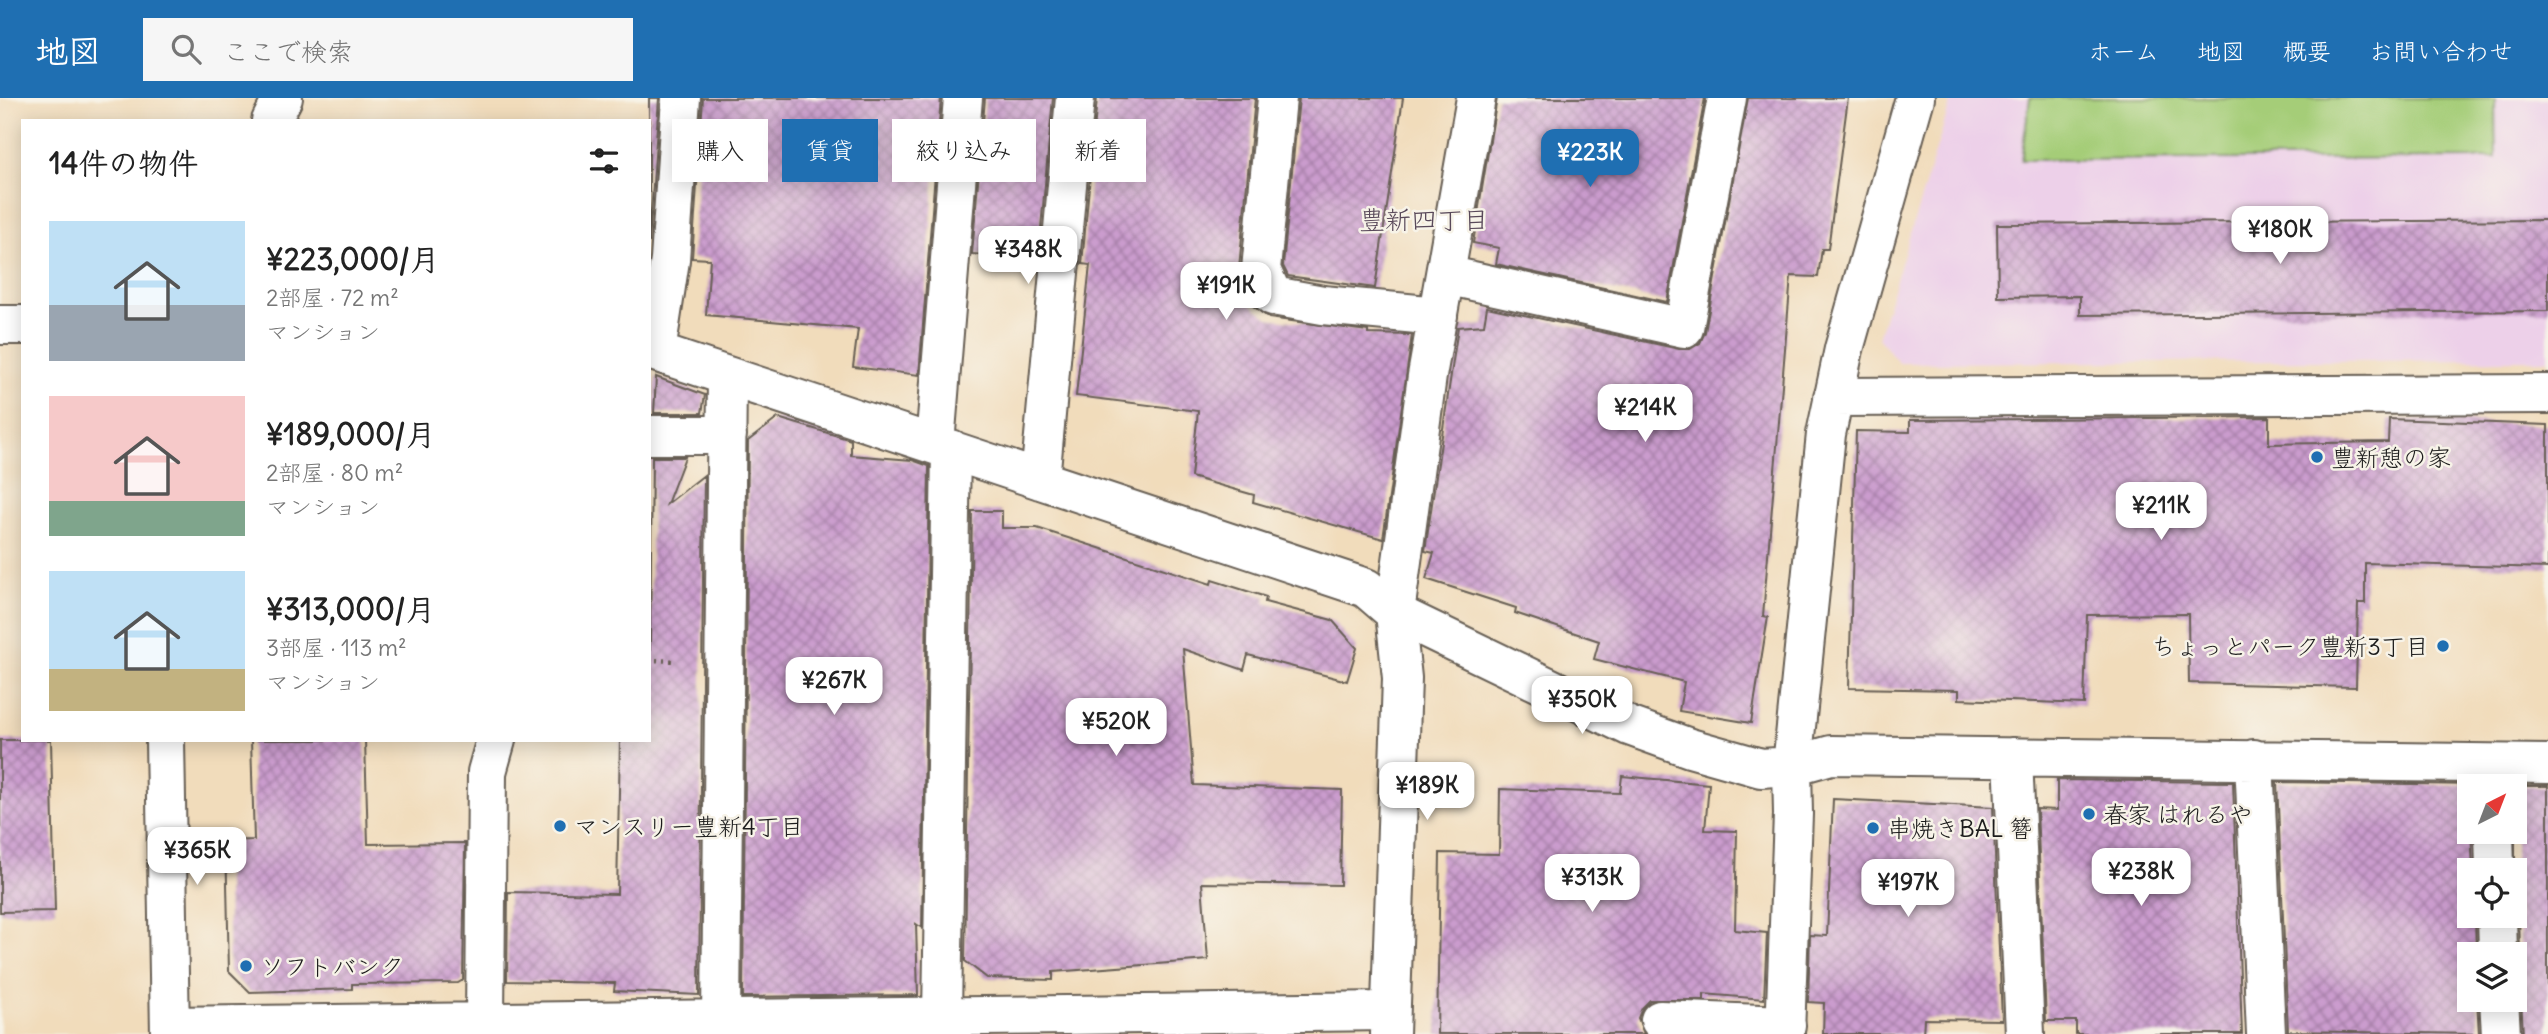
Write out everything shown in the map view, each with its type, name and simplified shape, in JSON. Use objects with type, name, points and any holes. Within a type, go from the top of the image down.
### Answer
[{"type":"street","points":[[272,119],[283,98]]},
{"type":"street","points":[[681,98],[670,260],[652,351],[1366,588],[1395,613],[1629,726],[1690,748],[1761,768],[1792,766],[1831,755],[2254,759],[2492,774],[2548,764]]},
{"type":"street","points":[[944,1025],[943,447],[964,98]]},
{"type":"street","points":[[1040,480],[1075,98]]},
{"type":"street","points":[[1277,98],[1261,270],[1273,296],[1323,305],[1438,316]]},
{"type":"street","points":[[165,742],[170,1030],[485,1022],[549,1028],[721,1019],[944,1025],[1390,1023],[1402,678],[1395,613],[1438,316],[1476,98]]},
{"type":"street","points":[[1446,275],[1684,328],[1727,98]]},
{"type":"street","points":[[1660,1020],[1785,1030],[1793,814],[1792,766],[1826,433],[1833,397],[1915,98]]},
{"type":"street","points":[[0,325],[21,326]]},
{"type":"street","points":[[721,1019],[727,376]]},
{"type":"street","points":[[1833,397],[2548,394]]},
{"type":"street","points":[[651,435],[727,435]]},
{"type":"street","points":[[485,1022],[487,772],[495,742]]},
{"type":"street","points":[[2013,757],[2025,1034]]},
{"type":"street","points":[[2254,759],[2266,1034]]},
{"type":"street","points":[[2500,1012],[2501,1034]]},
{"type":"shaded area","points":[[1952,98],[2548,98],[2548,360],[1899,363],[1878,338]]},
{"type":"green space","points":[[2030,98],[2495,98],[2496,158],[2021,160]]},
{"type":"building","points":[[649,98],[659,98],[651,214],[651,119]]},
{"type":"building","points":[[703,98],[941,98],[939,119],[892,119],[892,182],[934,182],[919,375],[853,367],[858,329],[706,315],[710,259],[692,258],[697,182],[768,182],[768,119],[702,119]]},
{"type":"building","points":[[985,98],[1053,98],[1038,260],[972,254],[978,182],[1036,182],[1036,119],[983,119]]},
{"type":"building","points":[[1097,98],[1255,98],[1239,268],[1253,306],[1269,318],[1368,331],[1368,334],[1412,335],[1383,539],[1253,502],[1254,495],[1191,477],[1198,411],[1076,396],[1090,265],[1082,264],[1089,182],[1146,182],[1146,119],[1095,119]]},
{"type":"building","points":[[1299,98],[1403,98],[1375,288],[1288,276],[1283,266]]},
{"type":"building","points":[[1497,98],[1705,98],[1667,302],[1496,264],[1499,248],[1473,243]]},
{"type":"building","points":[[1748,98],[1848,98],[1828,249],[1822,249],[1818,277],[1791,276],[1763,616],[1768,617],[1751,723],[1679,711],[1684,682],[1594,659],[1599,641],[1515,613],[1516,608],[1426,579],[1434,553],[1425,551],[1458,327],[1484,325],[1487,307],[1679,349],[1690,349],[1700,343],[1705,332]]},
{"type":"building","points":[[2548,220],[2548,311],[2080,315],[2080,296],[1998,297],[1997,224]]},
{"type":"building","points":[[656,377],[705,395],[702,413],[654,413]]},
{"type":"building","points":[[2269,417],[2269,444],[2388,442],[2389,419],[2548,425],[2548,568],[2365,563],[2365,603],[2358,603],[2356,687],[2189,683],[2188,614],[2087,615],[2084,704],[1959,699],[1959,690],[1849,688],[1856,431],[1910,432],[1910,420]]},
{"type":"building","points":[[778,418],[851,440],[851,455],[912,460],[929,466],[922,928],[916,924],[918,995],[743,997],[748,441]]},
{"type":"building","points":[[652,457],[685,457],[667,504],[704,475],[699,995],[614,991],[615,983],[507,981],[508,892],[617,894],[620,742],[651,742]]},
{"type":"building","points":[[972,511],[1002,511],[1002,528],[1037,528],[1211,584],[1212,580],[1266,597],[1265,602],[1332,620],[1357,648],[1347,681],[1248,655],[1244,670],[1183,649],[1194,785],[1342,790],[1340,885],[1202,883],[1208,960],[1053,972],[1053,980],[987,978],[965,961]]},
{"type":"building","points":[[0,740],[51,742],[55,911],[0,912]]},
{"type":"building","points":[[251,742],[365,742],[368,844],[465,843],[463,980],[458,983],[352,984],[352,989],[250,992],[229,971],[226,841],[254,840]]},
{"type":"building","points":[[1622,776],[1709,784],[1705,830],[1737,831],[1735,930],[1767,933],[1764,999],[1704,994],[1704,1000],[1650,1000],[1642,1008],[1638,1018],[1644,1034],[1437,1034],[1440,853],[1499,854],[1500,789],[1620,793]]},
{"type":"building","points":[[2057,780],[2233,782],[2242,1034],[2076,1034],[2076,1021],[2046,1021],[2037,809],[2057,810]]},
{"type":"building","points":[[2277,782],[2457,785],[2457,844],[2472,844],[2472,858],[2457,858],[2457,928],[2475,928],[2476,942],[2457,942],[2457,1012],[2478,1012],[2479,1034],[2288,1031]]},
{"type":"building","points":[[2527,786],[2548,786],[2548,1034],[2523,1034],[2522,1012],[2527,1012],[2527,942],[2520,942],[2519,928],[2527,928],[2527,858],[2515,858],[2515,844],[2527,844]]},
{"type":"building","points":[[1833,799],[1993,807],[2002,1020],[1924,1019],[1923,1034],[1823,1034],[1824,1003],[1808,1002],[1810,935],[1827,936]]},
{"type":"place","name":"豊新憩の家","points":[[2317,457]]},
{"type":"place","name":"ちょっとパーク豊新3丁目","points":[[2443,646]]},
{"type":"place","name":"春家 はれるや","points":[[2089,814]]},
{"type":"place","name":"マンスリー豊新4丁目","points":[[560,826]]},
{"type":"place","name":"串焼きBAL 簪","points":[[1873,828]]},
{"type":"place","name":"ソフトバンク","points":[[246,966]]},
{"type":"district","name":"豊新四丁目","points":[[1424,219]]}]
